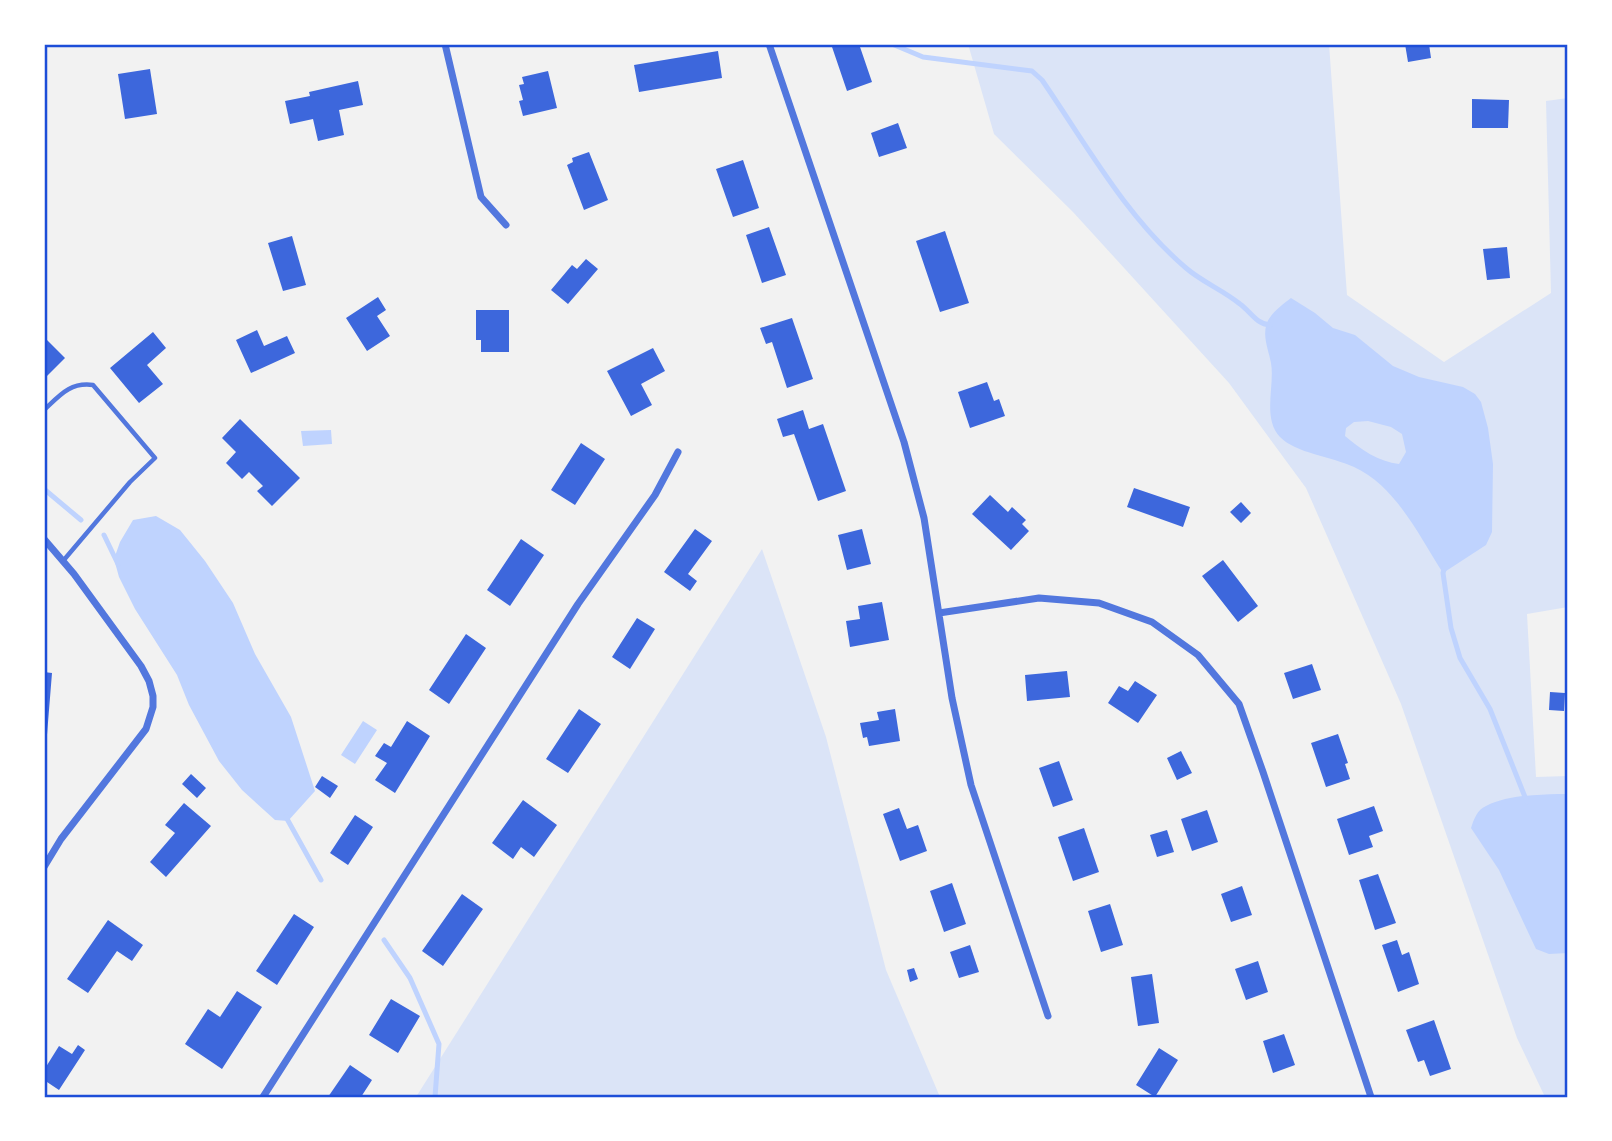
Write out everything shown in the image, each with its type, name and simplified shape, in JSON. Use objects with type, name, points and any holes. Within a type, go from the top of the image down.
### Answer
[{"type":"street","points":[[445,44],[481,197],[506,225]]},
{"type":"street","points":[[769,44],[904,443],[924,518],[952,698],[971,785],[1048,1016]]},
{"type":"street","points":[[263,1097],[578,604],[655,495],[678,452]]},
{"type":"street","points":[[44,539],[142,666],[153,696],[153,707],[146,729],[61,839],[44,867]]},
{"type":"street","points":[[939,613],[1039,598],[1099,603],[1152,622],[1198,655],[1239,704],[1371,1097]]},
{"type":"lane","points":[[44,410],[78,383],[93,385],[155,458],[63,561]]},
{"type":"shaded area","points":[[968,44],[1329,44],[1347,295],[1444,362],[1551,293],[1546,101],[1568,98],[1568,607],[1527,614],[1536,777],[1568,776],[1568,1097],[1545,1097],[1517,1038],[1401,704],[1306,488],[1229,383],[1073,212],[994,134]]},
{"type":"shaded area","points":[[762,549],[826,737],[886,970],[940,1097],[416,1097]]},
{"type":"water","points":[[1291,298],[1333,328],[1355,335],[1393,366],[1419,377],[1463,387],[1475,394],[1481,402],[1488,428],[1493,464],[1492,532],[1486,545],[1443,573],[1405,513],[1369,475],[1345,463],[1304,451],[1280,437],[1270,411],[1272,372],[1265,331],[1269,318]],"holes":[[[1368,421],[1391,427],[1402,434],[1406,452],[1399,464],[1370,454],[1345,436],[1346,428],[1354,422]]]},
{"type":"water","points":[[331,430],[332,444],[303,446],[301,431]]},
{"type":"water","points":[[156,516],[180,530],[205,561],[233,603],[255,654],[291,717],[315,791],[288,821],[275,820],[242,790],[219,761],[189,705],[177,675],[135,609],[119,577],[114,559],[133,520]]},
{"type":"water","points":[[363,721],[377,730],[355,764],[341,755]]},
{"type":"water","points":[[1568,794],[1568,953],[1549,954],[1536,949],[1499,870],[1471,828],[1480,810],[1494,802],[1521,796]]},
{"type":"building","points":[[831,44],[859,44],[872,82],[847,91]]},
{"type":"building","points":[[1405,44],[1429,44],[1431,58],[1408,62]]},
{"type":"building","points":[[718,51],[722,78],[639,92],[634,65]]},
{"type":"building","points":[[150,69],[157,114],[125,119],[118,74]]},
{"type":"building","points":[[548,71],[557,108],[523,116],[519,101],[523,100],[519,85],[524,84],[522,77]]},
{"type":"building","points":[[358,81],[363,105],[339,110],[344,135],[318,141],[313,119],[290,124],[285,101],[310,96],[309,92]]},
{"type":"building","points":[[1472,99],[1509,100],[1508,128],[1472,128]]},
{"type":"building","points":[[898,123],[907,148],[879,157],[871,133]]},
{"type":"building","points":[[589,152],[608,200],[584,210],[567,165],[573,162],[572,158]]},
{"type":"building","points":[[743,160],[759,208],[733,217],[716,169]]},
{"type":"building","points":[[769,227],[786,275],[762,283],[746,235]]},
{"type":"building","points":[[945,231],[969,303],[940,312],[916,241]]},
{"type":"building","points":[[292,236],[306,285],[283,291],[268,243]]},
{"type":"building","points":[[1507,247],[1510,278],[1487,280],[1483,249]]},
{"type":"building","points":[[586,259],[598,269],[568,304],[551,290],[572,265],[577,269]]},
{"type":"building","points":[[378,297],[386,310],[377,316],[390,336],[367,351],[346,318]]},
{"type":"building","points":[[476,310],[509,310],[509,352],[481,352],[481,340],[476,340]]},
{"type":"building","points":[[792,318],[813,379],[787,388],[772,342],[766,344],[760,328]]},
{"type":"building","points":[[257,330],[264,346],[287,336],[295,353],[251,373],[236,340]]},
{"type":"building","points":[[153,332],[166,348],[147,365],[163,384],[139,403],[110,368]]},
{"type":"building","points":[[44,337],[65,358],[47,376],[44,372]]},
{"type":"building","points":[[653,348],[665,371],[641,384],[652,405],[631,416],[607,371]]},
{"type":"building","points":[[987,382],[994,401],[999,399],[1005,416],[970,428],[958,392]]},
{"type":"building","points":[[803,410],[809,429],[823,424],[846,491],[818,501],[794,434],[783,437],[777,419]]},
{"type":"building","points":[[240,419],[300,478],[272,506],[257,491],[263,486],[249,472],[242,479],[226,463],[236,452],[222,438]]},
{"type":"building","points":[[581,443],[605,459],[575,505],[551,490]]},
{"type":"building","points":[[1134,488],[1190,507],[1183,527],[1127,507]]},
{"type":"building","points":[[990,495],[1008,512],[1012,507],[1026,520],[1022,524],[1029,531],[1011,550],[972,514]]},
{"type":"building","points":[[1241,502],[1251,513],[1241,523],[1230,512]]},
{"type":"building","points":[[695,529],[712,541],[688,574],[697,581],[690,591],[664,572]]},
{"type":"building","points":[[862,529],[871,564],[847,570],[838,535]]},
{"type":"building","points":[[521,539],[544,555],[510,606],[487,590]]},
{"type":"building","points":[[1223,560],[1258,606],[1238,622],[1202,576]]},
{"type":"building","points":[[882,602],[889,640],[850,647],[846,621],[860,619],[858,606]]},
{"type":"building","points":[[637,618],[655,629],[630,669],[612,657]]},
{"type":"building","points":[[466,634],[486,648],[449,704],[429,690]]},
{"type":"building","points":[[1312,664],[1321,690],[1293,699],[1284,673]]},
{"type":"building","points":[[1067,671],[1070,697],[1027,701],[1025,675]]},
{"type":"building","points":[[44,672],[52,673],[46,747],[44,747]]},
{"type":"building","points":[[1135,681],[1157,695],[1138,723],[1108,703],[1119,686],[1128,691]]},
{"type":"building","points":[[1550,692],[1565,693],[1564,711],[1549,710]]},
{"type":"building","points":[[579,709],[601,724],[568,773],[546,759]]},
{"type":"building","points":[[895,709],[900,741],[869,746],[867,737],[863,738],[860,723],[879,720],[877,712]]},
{"type":"building","points":[[407,721],[430,736],[395,793],[375,780],[387,763],[375,756],[384,743],[391,747]]},
{"type":"building","points":[[1338,734],[1348,763],[1345,764],[1350,779],[1326,787],[1311,743]]},
{"type":"building","points":[[1181,751],[1192,773],[1177,780],[1167,758]]},
{"type":"building","points":[[1059,761],[1073,800],[1053,807],[1039,768]]},
{"type":"building","points":[[191,774],[206,788],[197,798],[182,784]]},
{"type":"building","points":[[322,776],[338,786],[330,798],[315,787]]},
{"type":"building","points":[[523,800],[557,825],[534,857],[521,847],[513,859],[492,843]]},
{"type":"building","points":[[184,803],[211,826],[166,877],[150,862],[175,833],[165,825]]},
{"type":"building","points":[[1374,806],[1383,831],[1369,836],[1373,847],[1349,855],[1337,819]]},
{"type":"building","points":[[899,808],[907,829],[918,825],[927,851],[900,861],[883,814]]},
{"type":"building","points":[[1207,810],[1218,842],[1192,851],[1181,819]]},
{"type":"building","points":[[355,815],[373,827],[348,865],[330,853]]},
{"type":"building","points":[[1084,828],[1099,872],[1073,881],[1058,837]]},
{"type":"building","points":[[1167,830],[1174,852],[1157,857],[1150,835]]},
{"type":"building","points":[[1378,874],[1396,923],[1375,930],[1359,880]]},
{"type":"building","points":[[952,883],[966,924],[944,932],[930,891]]},
{"type":"building","points":[[1242,886],[1252,915],[1231,922],[1221,894]]},
{"type":"building","points":[[462,894],[483,909],[443,966],[422,951]]},
{"type":"building","points":[[1110,904],[1123,945],[1101,952],[1088,911]]},
{"type":"building","points":[[294,914],[314,927],[277,985],[256,971]]},
{"type":"building","points":[[108,920],[143,945],[132,961],[117,951],[88,993],[67,979]]},
{"type":"building","points":[[1397,940],[1402,955],[1409,952],[1419,984],[1398,992],[1382,945]]},
{"type":"building","points":[[970,945],[979,972],[959,978],[950,952]]},
{"type":"building","points":[[1258,961],[1268,992],[1246,1000],[1235,969]]},
{"type":"building","points":[[914,968],[918,979],[910,982],[907,970]]},
{"type":"building","points":[[1152,974],[1159,1023],[1138,1026],[1131,977]]},
{"type":"building","points":[[237,991],[262,1007],[222,1069],[185,1044],[208,1009],[220,1017]]},
{"type":"building","points":[[391,999],[420,1016],[398,1053],[369,1035]]},
{"type":"building","points":[[1434,1020],[1451,1069],[1430,1076],[1424,1060],[1418,1062],[1406,1030]]},
{"type":"building","points":[[1284,1034],[1295,1065],[1273,1073],[1263,1041]]},
{"type":"building","points":[[78,1045],[85,1050],[59,1090],[44,1080],[44,1070],[59,1046],[72,1054]]},
{"type":"building","points":[[1159,1048],[1178,1060],[1155,1097],[1136,1085]]},
{"type":"building","points":[[350,1065],[372,1080],[361,1097],[328,1097]]},
{"type":"waterway","points":[[892,44],[923,57],[1032,71],[1042,80],[1126,203],[1164,248],[1192,273],[1233,299],[1257,320],[1270,325]]},
{"type":"waterway","points":[[44,489],[81,520]]},
{"type":"waterway","points":[[104,535],[118,564]]},
{"type":"waterway","points":[[1445,566],[1443,573],[1451,628],[1460,658],[1490,709],[1527,802]]},
{"type":"waterway","points":[[286,817],[321,880]]},
{"type":"waterway","points":[[384,940],[410,978],[439,1044],[435,1097]]}]
